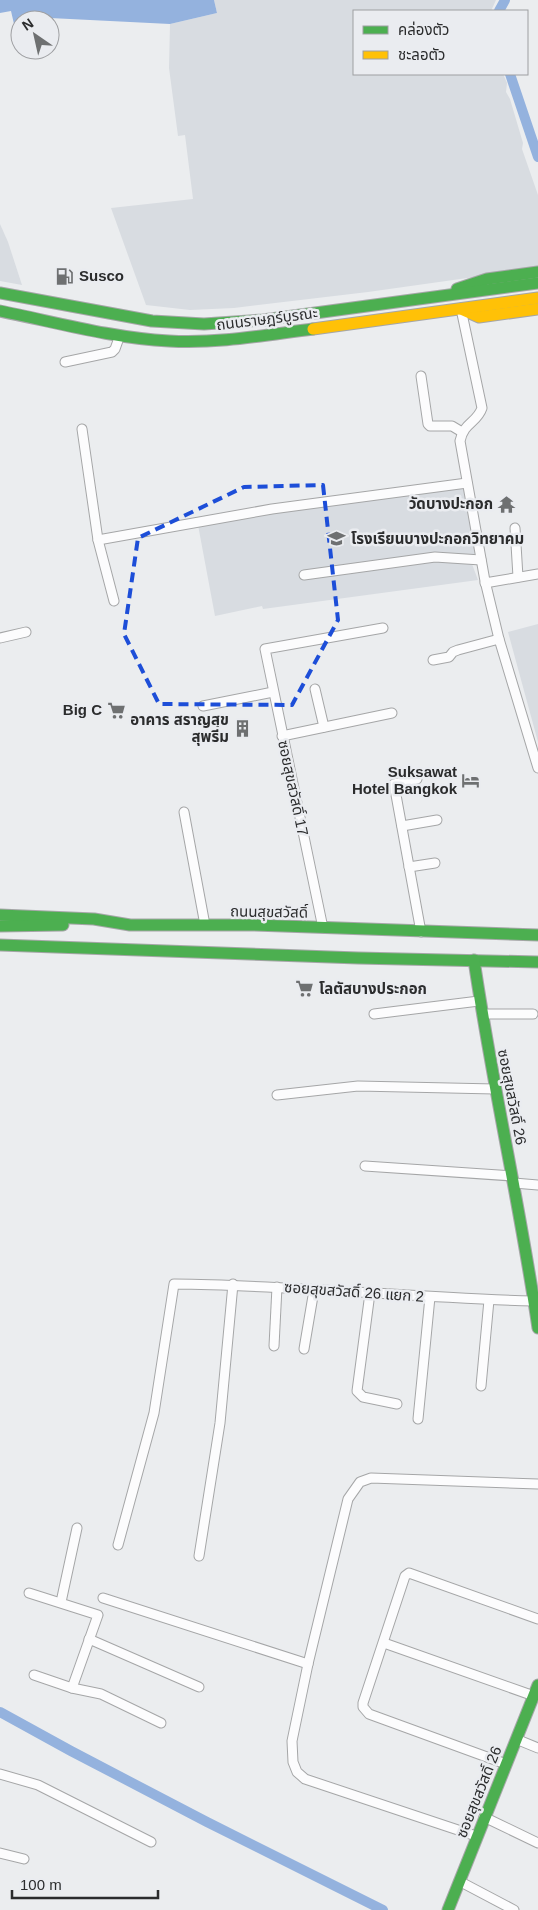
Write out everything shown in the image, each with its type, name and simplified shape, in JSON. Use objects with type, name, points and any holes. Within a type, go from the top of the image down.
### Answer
[{"type":"main road","points":[[430,298],[488,279],[538,272]]},
{"type":"main road","name":"ถนนราษฎร์บูรณะ","points":[[0,293],[152,321],[204,324],[263,320],[538,282]]},
{"type":"main road","name":"ถนนราษฎร์บูรณะ","points":[[0,311],[120,335],[168,341],[216,340],[245,338],[538,298]]},
{"type":"main road","points":[[461,309],[479,317],[538,309]]},
{"type":"main road","name":"ถนนสุขสวัสดิ์","points":[[0,915],[94,919],[120,924],[538,935]]},
{"type":"main road","points":[[0,926],[120,924]]},
{"type":"main road","points":[[0,945],[358,958],[538,962]]},
{"type":"main road","name":"ซอยสุขสวัสดิ์ 26","points":[[474,960],[479,1001],[536,1307],[538,1328]]},
{"type":"main road","name":"ซอยสุขสวัสดิ์ 26","points":[[448,1910],[516,1739],[533,1711],[536,1691]]},
{"type":"street","points":[[461,309],[482,408],[480,414],[462,432],[460,441],[467,483],[481,560],[499,639],[538,768]]},
{"type":"street","points":[[65,362],[112,352],[115,350],[120,335]]},
{"type":"street","points":[[421,376],[428,424],[430,426],[452,426],[462,432]]},
{"type":"street","points":[[82,429],[98,540],[114,601]]},
{"type":"street","points":[[98,540],[272,509],[467,483]]},
{"type":"street","points":[[515,528],[518,577]]},
{"type":"street","points":[[304,575],[435,557],[481,560]]},
{"type":"street","points":[[486,583],[538,574]]},
{"type":"street","name":"ซอยสุขสวัสดิ์ 17","points":[[323,928],[265,649],[383,628]]},
{"type":"street","points":[[0,638],[26,632]]},
{"type":"street","points":[[433,660],[449,657],[458,650],[499,639]]},
{"type":"street","points":[[315,689],[324,727]]},
{"type":"street","points":[[203,706],[250,692],[273,692]]},
{"type":"street","points":[[282,736],[392,714]]},
{"type":"street","points":[[417,779],[394,784],[421,932]]},
{"type":"street","points":[[184,812],[205,925]]},
{"type":"street","points":[[402,826],[437,820]]},
{"type":"street","points":[[409,867],[435,864]]},
{"type":"street","points":[[374,1014],[479,1001]]},
{"type":"street","points":[[482,1014],[533,1014]]},
{"type":"street","points":[[277,1095],[358,1086],[496,1089]]},
{"type":"street","points":[[365,1166],[513,1180],[538,1185]]},
{"type":"street","name":"ซอยสุขสวัสดิ์ 26 แยก 2","points":[[118,1545],[154,1413],[174,1284],[233,1284],[489,1300],[536,1307]]},
{"type":"street","points":[[198,1556],[220,1422],[233,1284]]},
{"type":"street","points":[[274,1346],[277,1287]]},
{"type":"street","points":[[304,1349],[314,1290]]},
{"type":"street","points":[[370,1293],[358,1391],[363,1397],[397,1404]]},
{"type":"street","points":[[418,1419],[430,1297]]},
{"type":"street","points":[[481,1386],[489,1300]]},
{"type":"street","points":[[476,1836],[305,1779],[298,1772],[293,1762],[292,1741],[308,1664],[348,1499],[360,1482],[371,1478],[538,1484]]},
{"type":"street","points":[[61,1602],[77,1528]]},
{"type":"street","points":[[506,1764],[368,1714],[363,1704],[406,1576],[410,1573],[538,1619]]},
{"type":"street","points":[[29,1593],[98,1614],[72,1688]]},
{"type":"street","points":[[103,1598],[308,1664]]},
{"type":"street","points":[[90,1639],[199,1687]]},
{"type":"street","points":[[384,1643],[536,1691]]},
{"type":"street","points":[[34,1675],[72,1688],[101,1694],[161,1723]]},
{"type":"street","points":[[516,1739],[538,1748]]},
{"type":"street","points":[[0,1774],[38,1785],[151,1842]]},
{"type":"street","points":[[484,1817],[538,1843]]},
{"type":"street","points":[[0,1853],[24,1859]]},
{"type":"street","points":[[459,1881],[514,1910]]},
{"type":"highlighted area","points":[[323,485],[338,620],[292,705],[159,704],[124,634],[138,538],[244,487]]},
{"type":"shaded area","points":[[214,0],[496,0],[491,10],[353,10],[353,75],[503,75],[507,83],[506,92],[510,99],[523,143],[522,149],[538,195],[538,268],[368,292],[234,308],[190,310],[146,305],[111,208],[193,199],[185,135],[178,136],[169,68],[170,24],[217,13]]},
{"type":"shaded area","points":[[0,224],[8,242],[22,285],[0,281]]},
{"type":"shaded area","name":"โรงเรียนบางปะกอกวิทยาคม","points":[[464,486],[475,552],[472,564],[478,580],[263,609],[262,606],[215,616],[198,525],[280,511]]},
{"type":"shaded area","points":[[538,624],[538,742],[508,632]]},
{"type":"water","points":[[0,0],[214,0],[217,13],[170,24],[60,18],[60,10],[10,10],[0,13]]},
{"type":"waterway","points":[[500,10],[505,0]]},
{"type":"waterway","points":[[510,75],[538,157]]},
{"type":"waterway","points":[[0,1712],[207,1822],[383,1910]]},
{"type":"traffic: fast","points":[[457,289],[487,279],[538,272]]},
{"type":"traffic: fast","points":[[0,293],[152,321],[204,324],[263,320],[538,283]]},
{"type":"traffic: fast","points":[[0,311],[126,337],[169,341],[223,340],[313,329]]},
{"type":"traffic: fast","points":[[0,915],[94,919],[130,925],[253,925],[538,935]]},
{"type":"traffic: fast","points":[[0,926],[63,925]]},
{"type":"traffic: fast","points":[[0,945],[358,958],[538,962]]},
{"type":"traffic: fast","points":[[474,960],[538,1328]]},
{"type":"traffic: fast","points":[[448,1910],[538,1685]]},
{"type":"traffic: slow","points":[[313,329],[538,298]]},
{"type":"traffic: slow","points":[[461,309],[479,317],[538,309]]},
{"type":"place","name":"Susco","points":[[65,276]]},
{"type":"place","name":"วัดบางปะกอก","points":[[507,504]]},
{"type":"place","name":"โรงเรียนบางปะกอกวิทยาคม","points":[[337,539]]},
{"type":"place","name":"Big C","points":[[116,710]]},
{"type":"place","name":"อาคาร สราญสุข สุพรีม","points":[[243,729]]},
{"type":"place","name":"Suksawat Hotel Bangkok","points":[[471,781]]},
{"type":"place","name":"โลตัสบางประกอก","points":[[305,989]]}]
